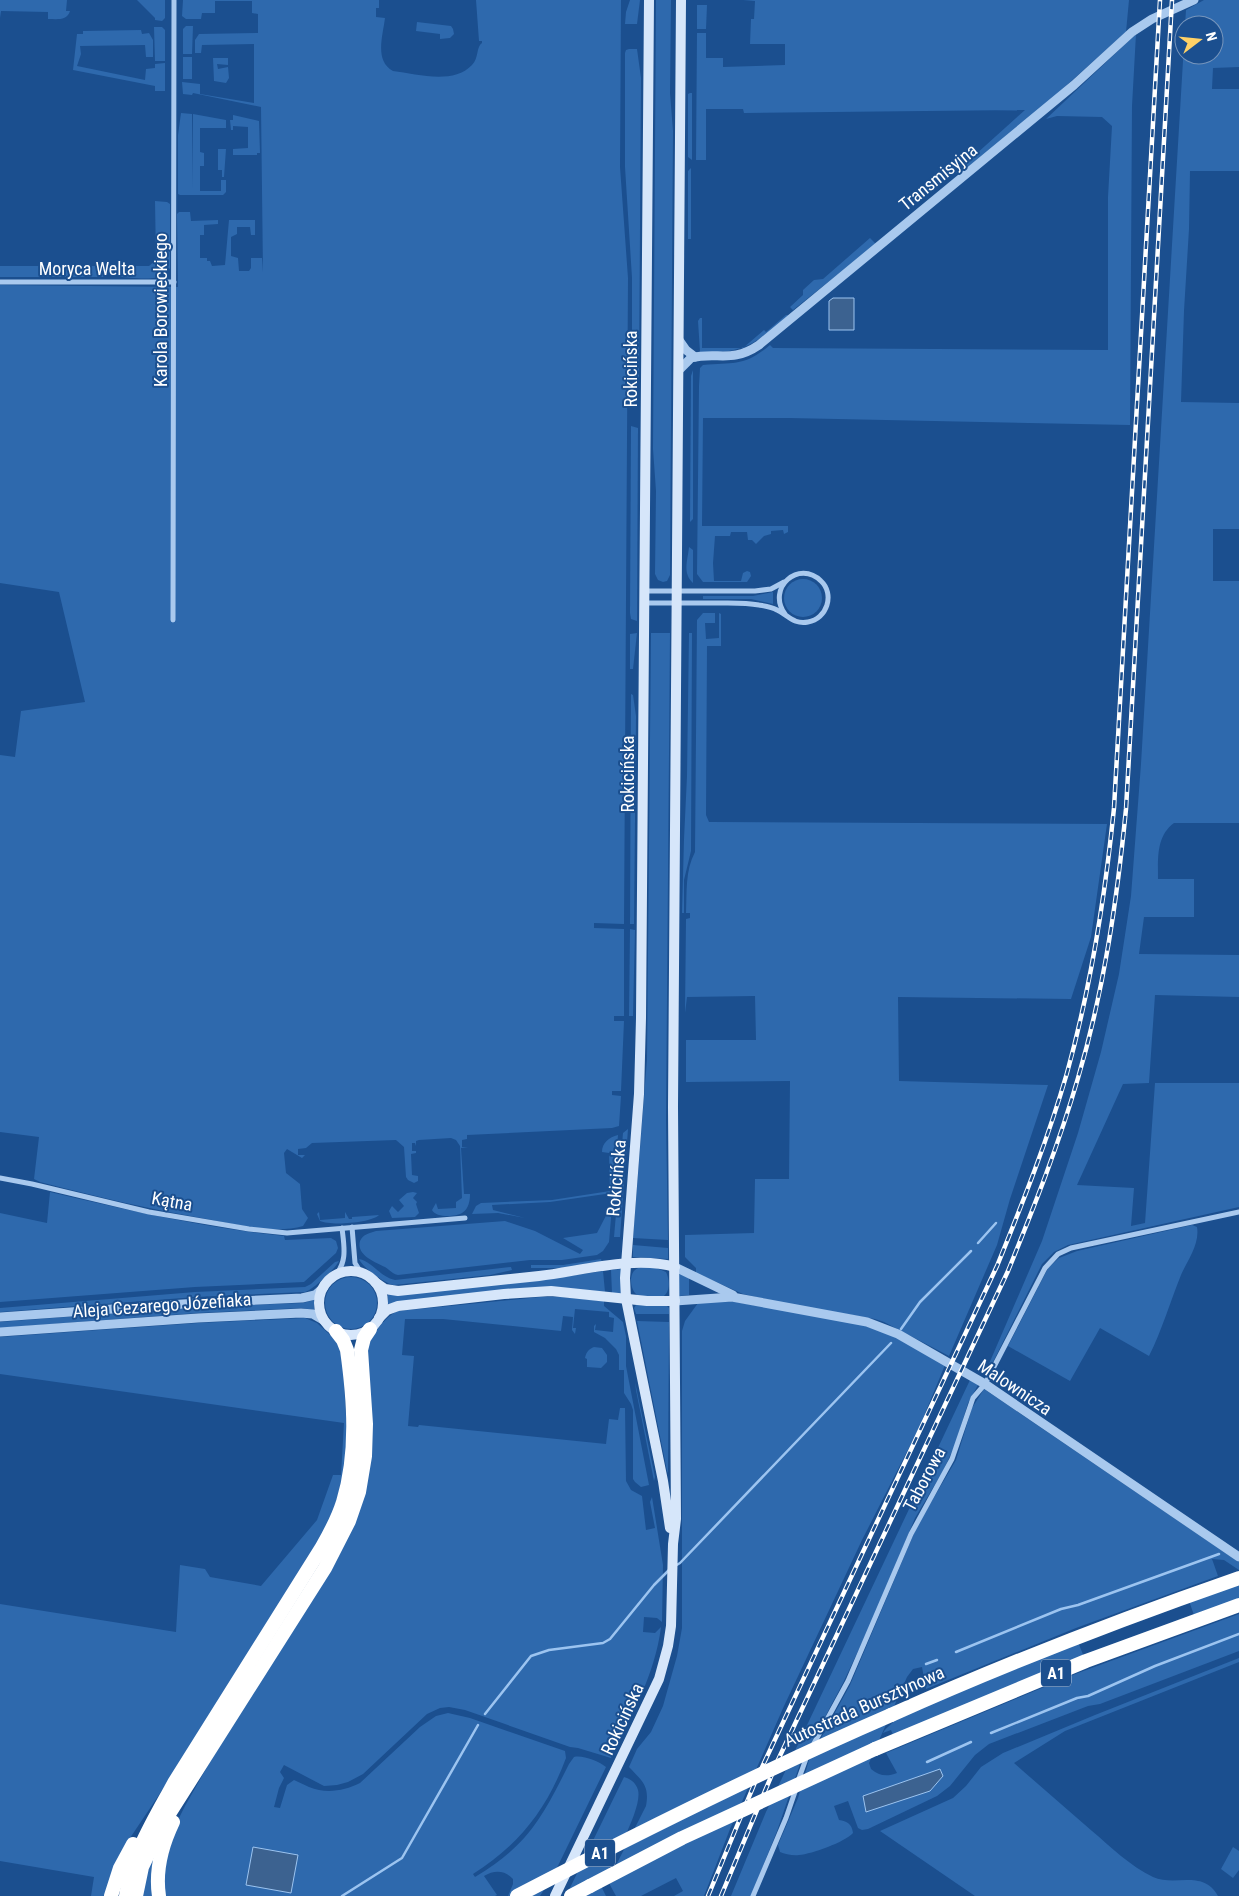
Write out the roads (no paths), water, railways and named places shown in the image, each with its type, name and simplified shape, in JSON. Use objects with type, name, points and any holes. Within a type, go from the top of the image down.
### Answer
[{"type":"highway","points":[[136,1896],[142,1868],[152,1844],[179,1797],[216,1742],[341,1541],[359,1492],[365,1456],[366,1424],[361,1350],[364,1338],[374,1323]]},
{"type":"highway","points":[[126,1896],[136,1855],[174,1783],[322,1547],[338,1516],[350,1474],[353,1426],[347,1350],[343,1340],[336,1331]]},
{"type":"highway","name":"Autostrada Bursztynowa","points":[[517,1896],[641,1831],[820,1746],[972,1679],[1059,1644],[1239,1578]]},
{"type":"highway","name":"A1","points":[[571,1896],[691,1834],[876,1749],[1086,1661],[1239,1605]]},
{"type":"highway","points":[[159,1896],[159,1863],[165,1839],[182,1802],[216,1742]]},
{"type":"highway","points":[[111,1896],[120,1868],[144,1823],[174,1783]]},
{"type":"main road","name":"Rokicińska","points":[[648,0],[641,1026],[638,1094],[625,1264],[626,1299],[663,1481],[673,1544]]},
{"type":"main road","name":"Rokicińska","points":[[555,1896],[659,1680],[670,1635],[676,1510],[673,1106],[681,0]]},
{"type":"main road","points":[[675,1267],[652,1262],[625,1264],[539,1276],[398,1290],[385,1290],[362,1274],[345,1272],[334,1276],[324,1287],[320,1295],[319,1305],[325,1321],[336,1331],[347,1335],[358,1334],[388,1310],[398,1306],[529,1292],[572,1292],[655,1302],[675,1301]]},
{"type":"main road","points":[[374,1323],[382,1309],[382,1297],[375,1282]]},
{"type":"street","name":"Karola Borowieckiego","points":[[173,620],[174,0]]},
{"type":"street","name":"Transmisyjna","points":[[695,357],[732,356],[747,352],[759,345],[1074,85],[1132,32],[1152,18],[1194,0]]},
{"type":"street","name":"Moryca Welta","points":[[0,282],[174,282]]},
{"type":"street","points":[[679,370],[688,360],[695,357],[686,350],[680,340]]},
{"type":"street","points":[[644,603],[754,604],[773,608],[796,622],[811,622],[823,613],[828,598],[823,583],[810,574],[798,574],[771,589],[755,592],[645,591]]},
{"type":"street","points":[[784,582],[779,598],[785,614]]},
{"type":"street","name":"Kątna","points":[[0,1178],[149,1212],[249,1229],[287,1232],[465,1218]]},
{"type":"street","name":"Taborowa","points":[[753,1896],[786,1818],[804,1762],[848,1681],[911,1534],[952,1458],[973,1398],[985,1384],[1040,1275],[1049,1262],[1058,1254],[1071,1248],[1239,1212]]},
{"type":"street","points":[[352,1227],[355,1263],[362,1274]]},
{"type":"street","points":[[334,1276],[342,1267],[344,1259],[342,1228]]},
{"type":"street","name":"Malownicza","points":[[675,1267],[720,1289],[748,1300]]},
{"type":"street","name":"Aleja Cezarego Józefiaka","points":[[0,1317],[197,1303],[302,1298],[314,1294],[324,1287]]},
{"type":"street","name":"Malownicza","points":[[675,1301],[727,1297],[879,1325],[985,1384],[1239,1557]]},
{"type":"street","name":"Aleja Cezarego Józefiaka","points":[[0,1332],[301,1313],[312,1314],[325,1321]]},
{"type":"waterway","points":[[978,1243],[996,1223]]},
{"type":"waterway","points":[[901,1329],[920,1302],[971,1251]]},
{"type":"waterway","points":[[675,1566],[680,1563],[891,1343]]},
{"type":"waterway","points":[[956,1652],[1061,1609],[1078,1605],[1219,1554]]},
{"type":"waterway","points":[[485,1714],[531,1656],[549,1650],[603,1643],[610,1639],[654,1585],[670,1569]]},
{"type":"waterway","points":[[991,1733],[1077,1698],[1088,1696],[1155,1666],[1239,1634]]},
{"type":"waterway","points":[[926,1664],[937,1660]]},
{"type":"waterway","points":[[342,1896],[402,1858],[478,1725]]},
{"type":"waterway","points":[[927,1762],[971,1742]]},
{"type":"railway","points":[[708,1896],[756,1780],[997,1266],[1026,1194],[1060,1098],[1076,1040],[1096,941],[1114,808],[1160,0]]},
{"type":"railway","points":[[721,1896],[778,1760],[1008,1271],[1063,1127],[1095,1012],[1114,911],[1126,809],[1172,0]]}]
